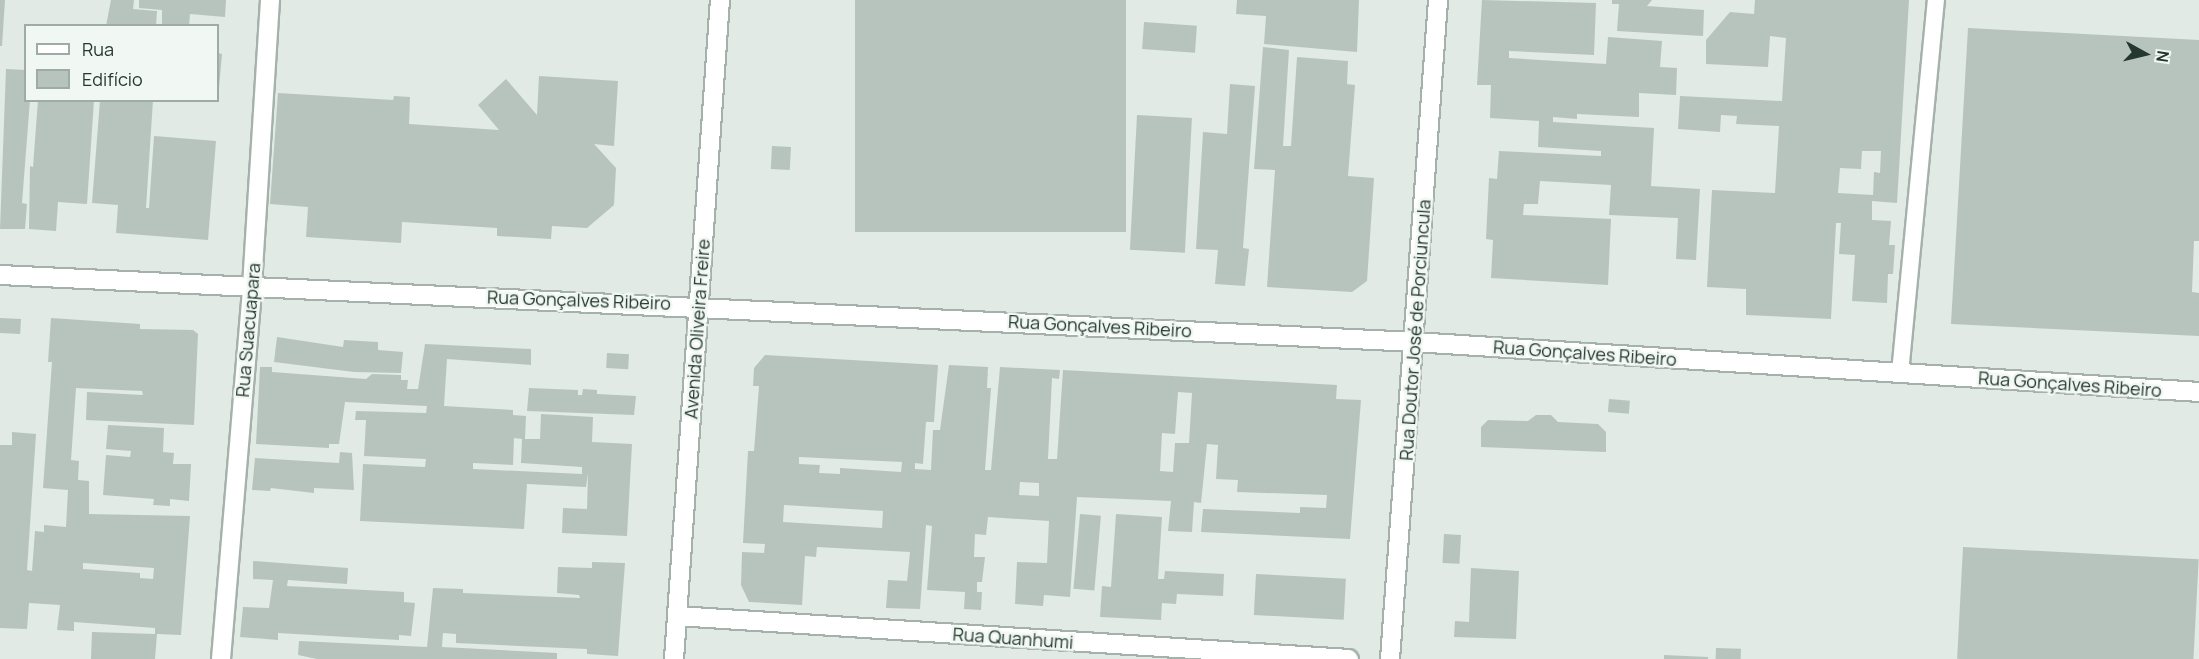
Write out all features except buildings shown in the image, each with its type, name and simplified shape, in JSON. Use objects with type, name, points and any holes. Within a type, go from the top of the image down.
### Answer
[{"type":"street","name":"Rua Suacuapara","points":[[221,659],[252,286],[270,0]]},
{"type":"street","name":"Avenida Oliveira Freire","points":[[674,659],[720,0]]},
{"type":"street","name":"Rua Doutor José de Porciuncula","points":[[1390,659],[1438,0]]},
{"type":"street","name":"Rua Gonçalves Ribeiro","points":[[0,275],[699,305],[1414,342],[2199,392]]},
{"type":"street","name":"Rua Quanhumi","points":[[677,616],[1349,659]]},
{"type":"lane","points":[[1900,373],[1936,0]]}]
